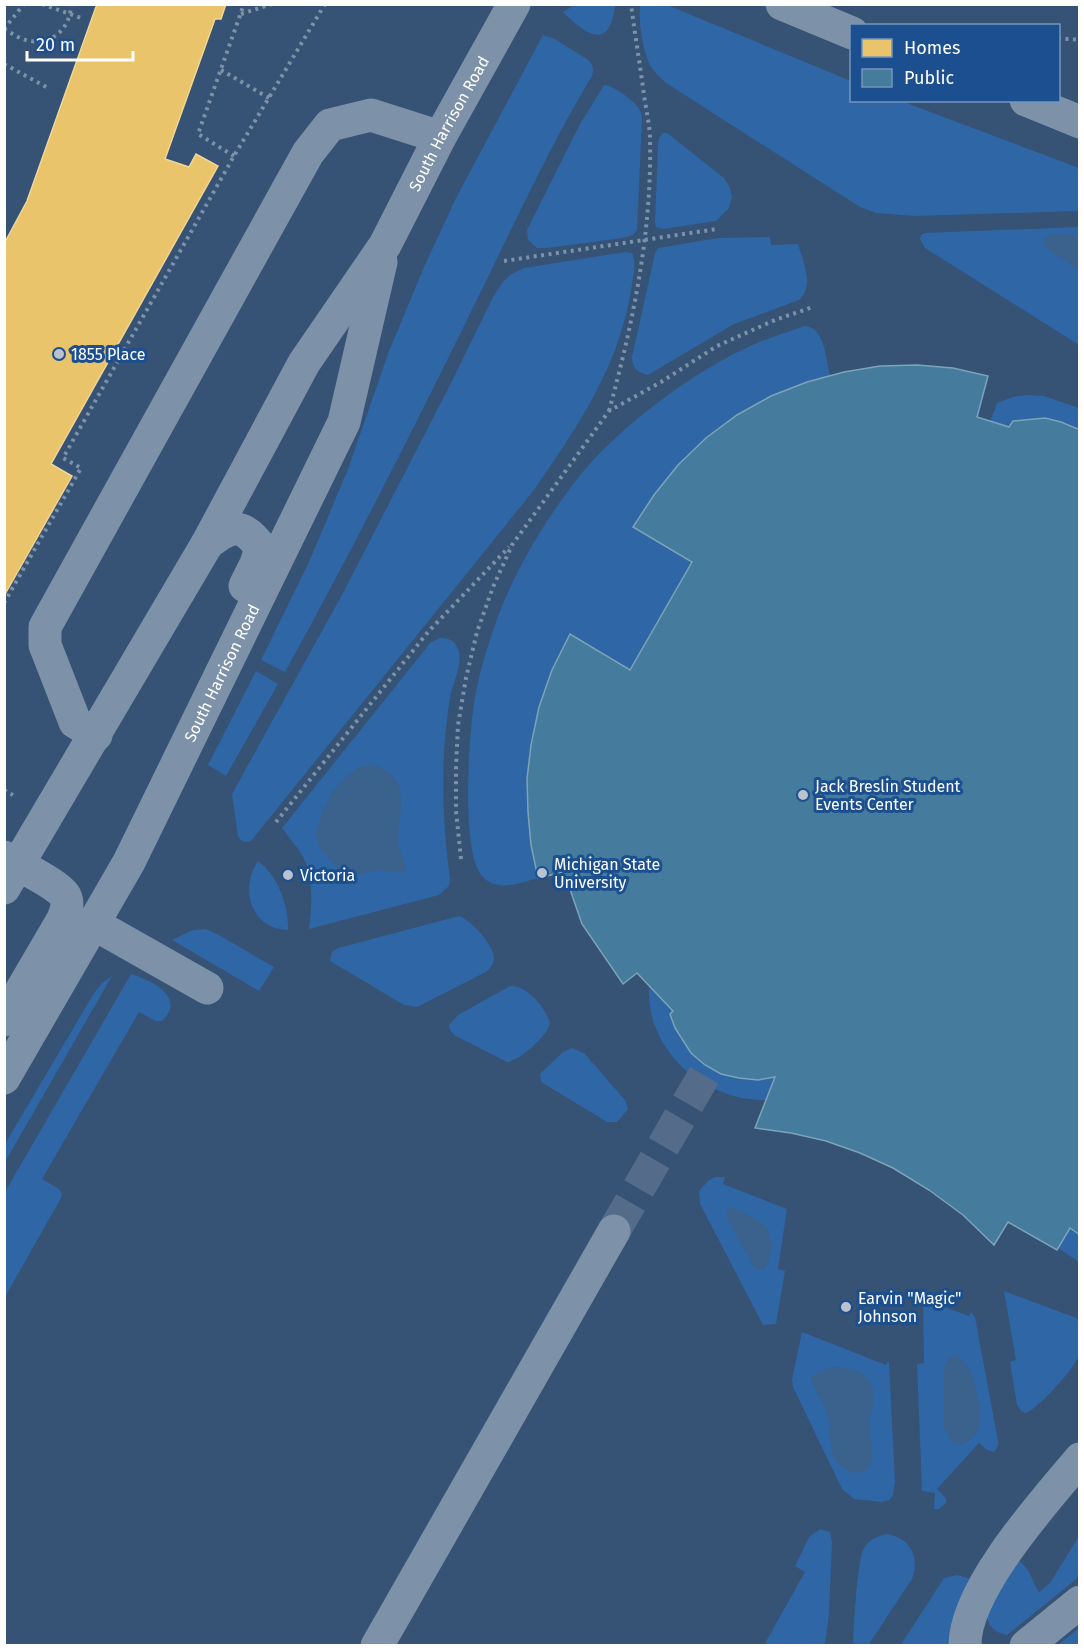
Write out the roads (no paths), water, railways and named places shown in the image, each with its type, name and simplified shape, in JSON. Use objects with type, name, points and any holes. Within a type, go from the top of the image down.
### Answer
[{"type":"street","name":"South Harrison Road","points":[[9,870],[96,735],[207,544],[304,363],[385,245],[440,137],[514,4]]},
{"type":"street","points":[[782,4],[850,32]]},
{"type":"street","points":[[1031,102],[1080,122]]},
{"type":"street","points":[[96,735],[75,722],[45,645],[45,627],[308,153],[330,125],[371,115],[440,137]]},
{"type":"street","name":"South Harrison Road","points":[[4,1078],[129,862],[344,422],[385,245]]},
{"type":"street","points":[[170,779],[188,698],[256,564],[261,548],[251,534],[237,529],[224,531],[207,544]]},
{"type":"street","points":[[4,1020],[63,919],[68,906],[65,894],[55,886],[9,870]]},
{"type":"street","points":[[94,924],[207,988]]},
{"type":"street","points":[[376,1646],[614,1231]]},
{"type":"street","points":[[965,1646],[968,1623],[973,1609],[1002,1557],[1080,1459]]},
{"type":"street","points":[[1026,1646],[1080,1602]]},
{"type":"tunnel","points":[[614,1231],[709,1067]]},
{"type":"place","name":"1855 Place","points":[[59,354]]},
{"type":"place","name":"Jack Breslin Student Events Center","points":[[803,795]]},
{"type":"place","name":"Michigan State University","points":[[542,873]]},
{"type":"place","name":"Victoria","points":[[288,875]]},
{"type":"place","name":"Earvin \"Magic\" Johnson","points":[[846,1307]]}]
